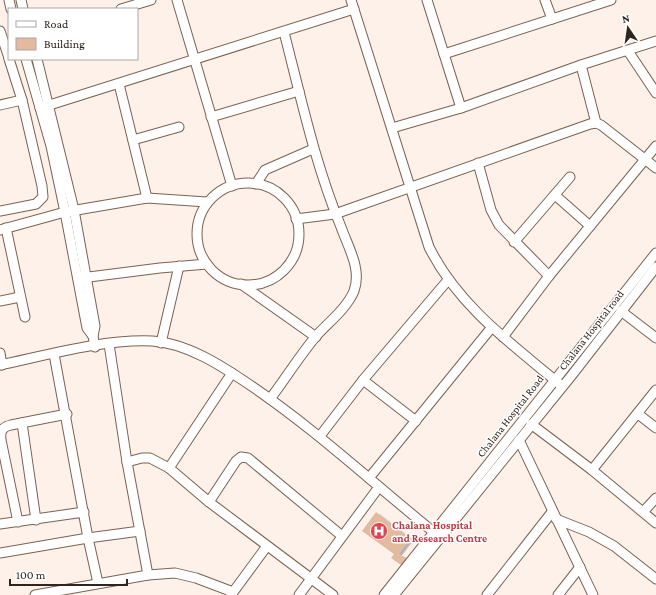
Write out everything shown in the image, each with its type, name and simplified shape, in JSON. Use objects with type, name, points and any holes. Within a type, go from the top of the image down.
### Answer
[{"type":"street","points":[[124,8],[151,0]]},
{"type":"street","points":[[177,0],[232,186]]},
{"type":"street","points":[[428,0],[461,108]]},
{"type":"street","points":[[545,0],[552,19]]},
{"type":"street","points":[[444,54],[611,0]]},
{"type":"street","points":[[45,107],[284,32],[352,4],[429,247],[438,265],[448,280],[492,327],[562,386]]},
{"type":"street","points":[[0,31],[8,56]]},
{"type":"street","points":[[270,399],[316,336],[348,302],[354,291],[356,278],[355,263],[335,214],[313,149],[284,32]]},
{"type":"street","points":[[392,128],[461,108],[581,65],[656,41]]},
{"type":"street","points":[[628,50],[656,93]]},
{"type":"street","points":[[0,211],[36,204],[42,197],[42,186],[22,100],[9,60]]},
{"type":"street","points":[[26,60],[45,107]]},
{"type":"street","points":[[37,60],[45,107],[70,211],[82,278],[95,326],[93,336],[95,346]]},
{"type":"street","points":[[581,65],[596,123]]},
{"type":"street","points":[[119,84],[147,198]]},
{"type":"street","points":[[211,117],[299,91]]},
{"type":"street","points":[[0,105],[22,100]]},
{"type":"street","points":[[296,219],[335,214],[577,128],[596,123],[601,125],[656,168]]},
{"type":"street","points":[[133,140],[179,126]]},
{"type":"street","points":[[503,337],[549,276],[656,146]]},
{"type":"street","points":[[256,184],[265,170],[313,149]]},
{"type":"street","points":[[478,163],[491,210],[499,225],[549,276]]},
{"type":"street","points":[[514,242],[570,177]]},
{"type":"street","points":[[241,284],[264,282],[284,269],[296,250],[299,234],[296,219],[289,205],[278,193],[256,184],[232,186],[218,193],[207,202],[199,218],[197,234],[199,250],[207,264],[218,276],[241,284],[316,336]]},
{"type":"street","points":[[555,195],[590,226]]},
{"type":"street","points":[[25,317],[3,229],[70,211],[147,198],[207,202]]},
{"type":"street","name":"Chalana Hospital Road","points":[[384,595],[437,535],[554,380],[656,253]]},
{"type":"street","points":[[82,278],[207,264]]},
{"type":"street","points":[[161,343],[179,266]]},
{"type":"street","name":"Chalana Hospital road","points":[[394,595],[437,535],[519,440],[656,267]]},
{"type":"street","points":[[320,436],[363,380],[448,280]]},
{"type":"street","points":[[0,301],[20,297]]},
{"type":"street","points":[[621,311],[656,338]]},
{"type":"street","points":[[369,478],[492,327]]},
{"type":"street","points":[[0,353],[1,365],[109,344],[132,342],[161,343],[181,348],[213,361],[270,399],[320,436],[437,535]]},
{"type":"street","points":[[109,344],[127,462],[148,575]]},
{"type":"street","points":[[54,354],[67,414],[88,538],[98,583]]},
{"type":"street","points":[[169,468],[232,374]]},
{"type":"street","points":[[363,380],[416,421]]},
{"type":"street","points":[[592,470],[656,390]]},
{"type":"street","points":[[18,522],[1,434],[5,426],[67,414]]},
{"type":"street","points":[[638,414],[656,428]]},
{"type":"street","points":[[22,423],[36,520]]},
{"type":"street","points":[[532,424],[592,470],[656,523]]},
{"type":"street","points":[[519,440],[593,595]]},
{"type":"street","points":[[209,502],[236,461],[241,457],[248,458],[342,536]]},
{"type":"street","points":[[127,462],[142,458],[150,458],[169,468],[209,502],[333,595]]},
{"type":"street","points":[[299,595],[379,487]]},
{"type":"street","points":[[643,512],[656,498]]},
{"type":"street","points":[[0,524],[84,512]]},
{"type":"street","points":[[554,516],[589,532],[614,546],[656,579]]},
{"type":"street","points":[[487,595],[554,516]]},
{"type":"street","points":[[0,553],[140,531]]},
{"type":"street","points":[[35,595],[148,575],[175,573],[186,575],[232,594],[267,546]]},
{"type":"street","points":[[558,595],[580,567]]},
{"type":"building","points":[[376,512],[410,538],[398,554],[407,558],[401,565],[391,558],[394,554],[362,531]]},
{"type":"place","name":"Chalana Hospital and Research Centre","points":[[379,531]]}]
